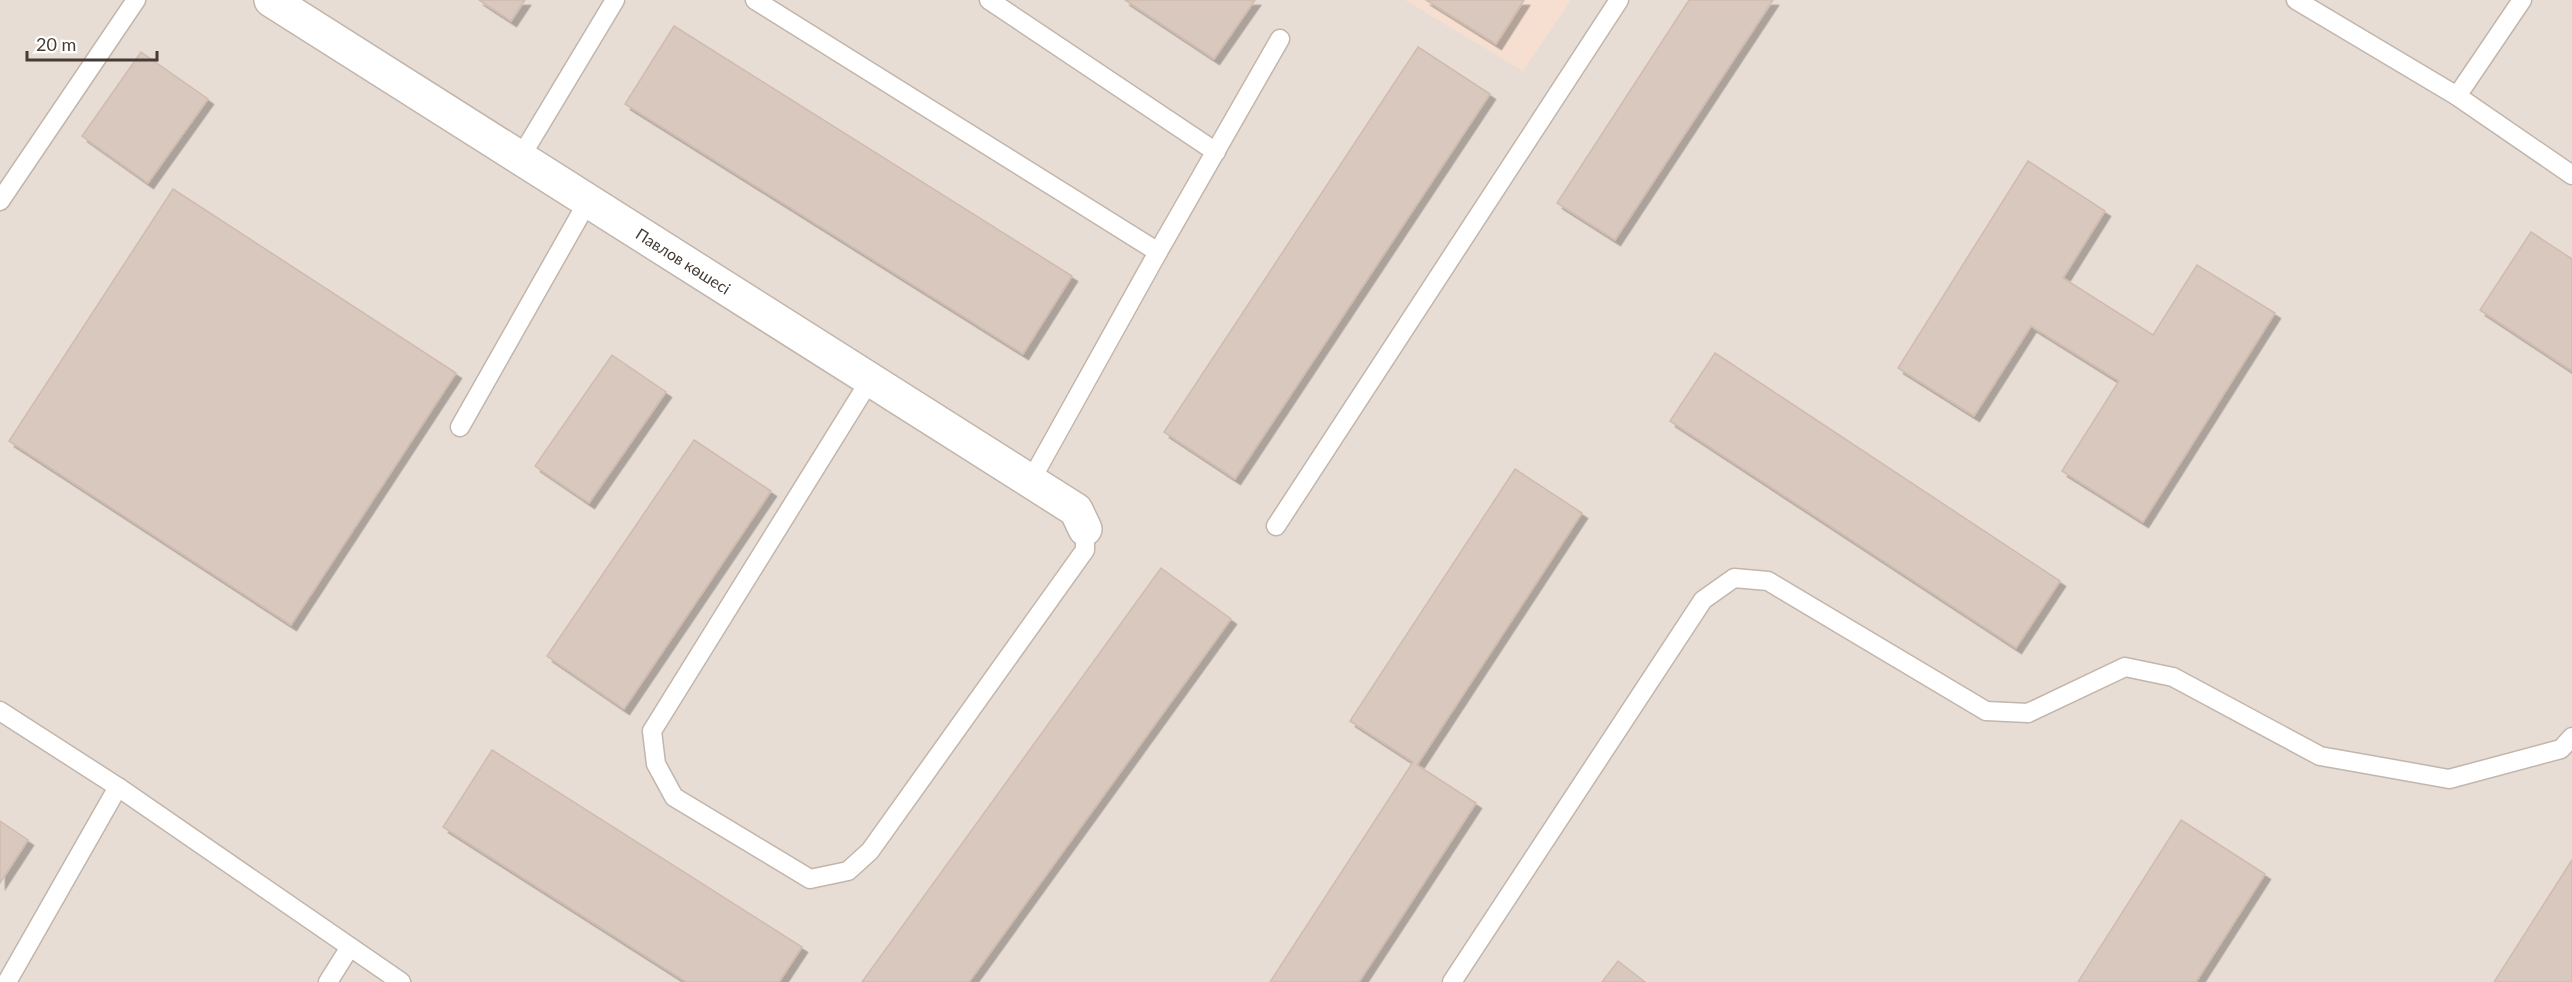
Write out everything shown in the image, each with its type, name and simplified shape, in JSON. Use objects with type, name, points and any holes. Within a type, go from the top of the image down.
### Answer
[{"type":"street","name":"Павлов көшесі","points":[[272,0],[1076,510],[1085,529]]},
{"type":"lane","points":[[0,201],[136,0]]},
{"type":"lane","points":[[520,158],[615,0]]},
{"type":"lane","points":[[755,0],[1158,252]]},
{"type":"lane","points":[[989,0],[1216,152]]},
{"type":"lane","points":[[1276,526],[1619,0]]},
{"type":"lane","points":[[2296,0],[2457,96],[2572,175]]},
{"type":"lane","points":[[2457,96],[2522,0]]},
{"type":"lane","points":[[1030,482],[1280,39]]},
{"type":"lane","points":[[460,427],[588,201]]},
{"type":"lane","points":[[870,380],[652,731],[656,764],[674,797],[810,879],[848,871],[870,851],[1085,550],[1085,529]]},
{"type":"lane","points":[[1452,982],[1703,600],[1734,578],[1768,581],[1986,711],[2028,713],[2125,667],[2173,677],[2320,756],[2449,779],[2568,747]]},
{"type":"lane","points":[[0,711],[117,787],[401,982]]},
{"type":"lane","points":[[7,982],[117,787]]},
{"type":"lane","points":[[328,982],[350,947]]},
{"type":"shaded area","points":[[0,0],[2572,0],[2572,982],[0,982]]},
{"type":"shaded area","points":[[1405,0],[1571,0],[1523,71]]},
{"type":"building","points":[[479,0],[525,0],[511,21]]},
{"type":"building","points":[[1125,0],[1255,0],[1214,59]]},
{"type":"building","points":[[1426,0],[1524,0],[1496,44]]},
{"type":"building","points":[[1689,0],[1773,0],[1615,240],[1557,203]]},
{"type":"building","points":[[674,26],[1072,276],[1023,354],[625,104]]},
{"type":"building","points":[[1418,47],[1490,94],[1235,479],[1164,432]]},
{"type":"building","points":[[141,52],[208,99],[148,183],[82,136]]},
{"type":"building","points":[[2028,161],[2105,211],[2063,278],[2153,335],[2197,265],[2275,313],[2143,522],[2062,471],[2119,381],[2031,326],[1974,416],[1898,368]]},
{"type":"building","points":[[173,189],[456,373],[291,625],[9,441]]},
{"type":"building","points":[[2531,232],[2572,259],[2572,371],[2480,310]]},
{"type":"building","points":[[1715,353],[2060,581],[2016,648],[1670,421]]},
{"type":"building","points":[[612,355],[666,392],[589,503],[535,466]]},
{"type":"building","points":[[694,440],[771,491],[624,709],[547,656]]},
{"type":"building","points":[[1515,469],[1582,513],[1417,765],[1476,803],[1359,982],[1270,982],[1413,762],[1350,721]]},
{"type":"building","points":[[1161,568],[1231,619],[969,982],[862,982]]},
{"type":"building","points":[[492,750],[802,947],[779,982],[686,982],[443,827]]},
{"type":"building","points":[[2181,820],[2265,874],[2196,982],[2078,982]]},
{"type":"building","points":[[0,821],[28,840],[0,883]]},
{"type":"building","points":[[2572,860],[2572,982],[2494,982]]},
{"type":"building","points":[[1618,961],[1645,982],[1602,982]]}]
